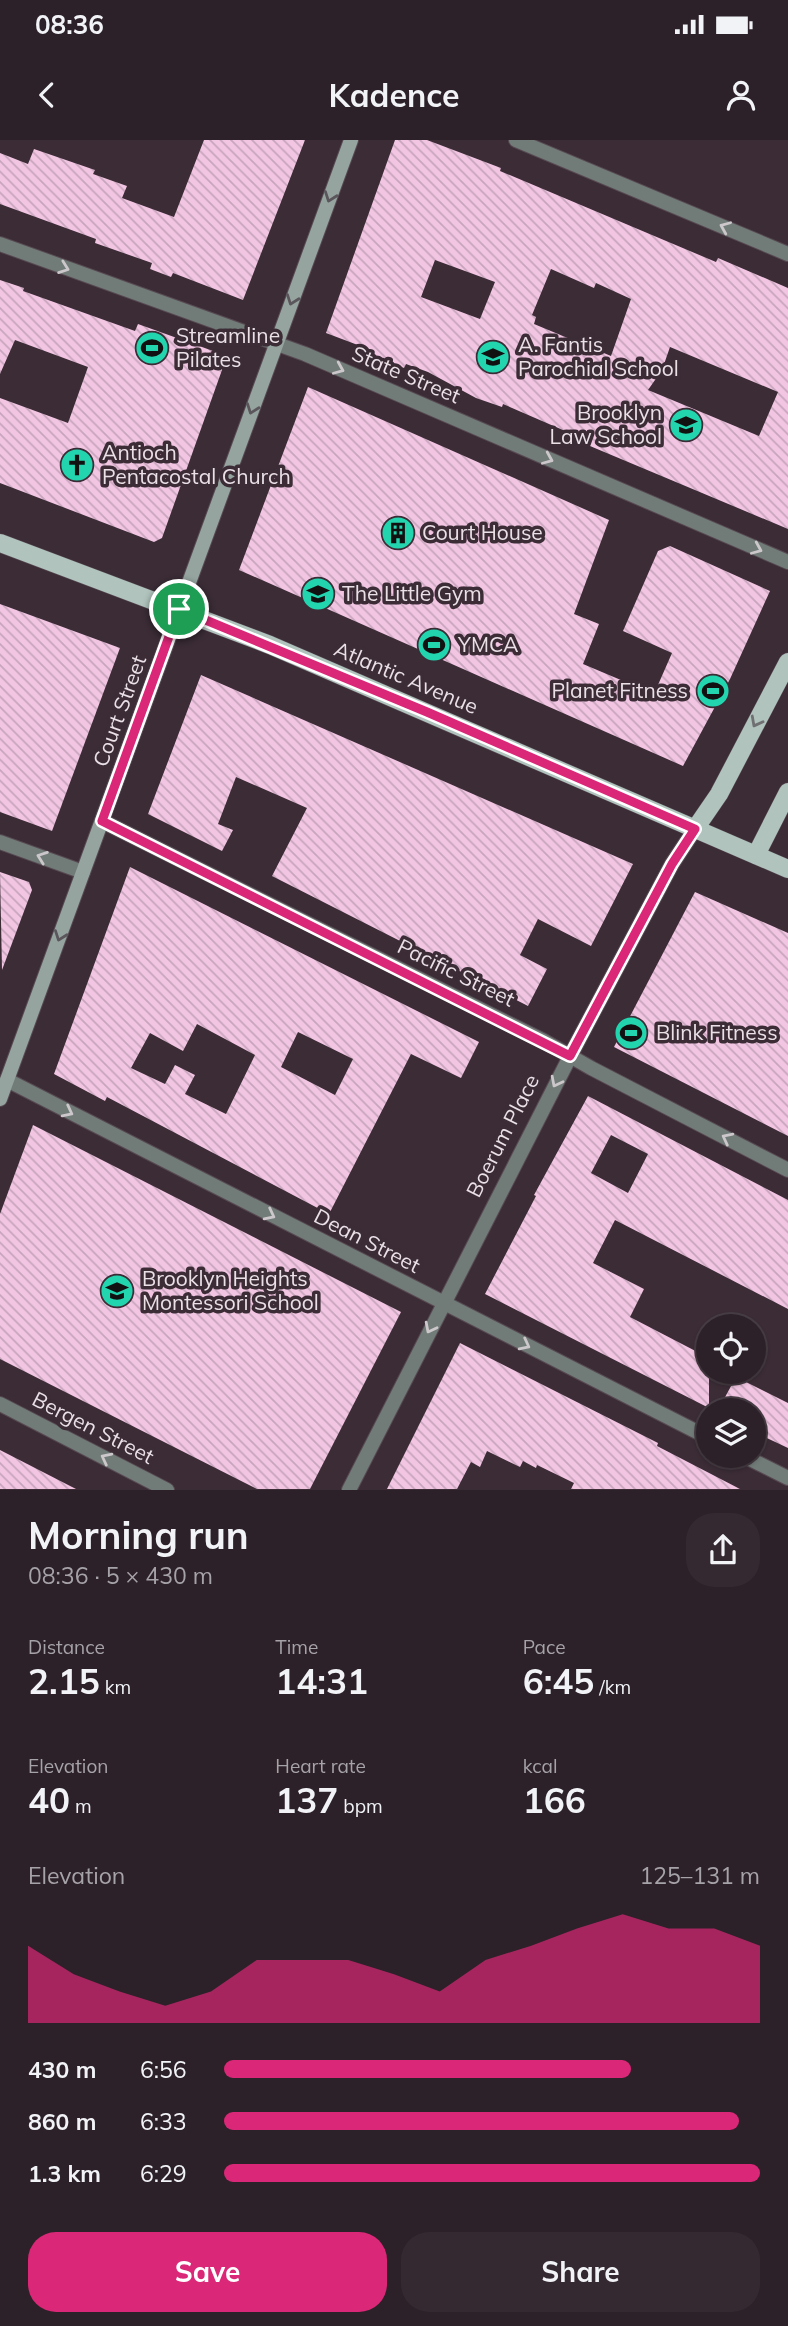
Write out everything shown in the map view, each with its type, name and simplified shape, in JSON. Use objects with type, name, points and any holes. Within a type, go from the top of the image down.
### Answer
[{"type":"main road","name":"Atlantic Avenue","points":[[0,543],[179,609],[438,716],[788,869]]},
{"type":"main road","name":"Boerum Place","points":[[695,829],[719,793],[788,662]]},
{"type":"main road","points":[[756,855],[788,792]]},
{"type":"street","name":"Court Street","points":[[0,1099],[351,140]]},
{"type":"street","points":[[516,140],[788,254]]},
{"type":"street","name":"State Street","points":[[0,244],[306,354],[788,562]]},
{"type":"street","name":"Pacific Street","points":[[102,821],[570,1056],[788,1170]]},
{"type":"street","name":"Boerum Place","points":[[349,1489],[570,1056],[672,864],[695,829]]},
{"type":"street","points":[[0,842],[83,872]]},
{"type":"street","name":"Dean Street","points":[[7,1080],[696,1431]]},
{"type":"street","name":"Bergen Street","points":[[0,1404],[167,1489]]},
{"type":"street","points":[[766,1467],[788,1478]]},
{"type":"building","points":[[204,140],[305,140],[243,300],[173,273],[171,277],[150,269],[152,263],[95,243],[96,239],[0,204],[0,153],[28,164],[34,149],[95,170],[93,174],[127,186],[122,198],[174,217]]},
{"type":"building","points":[[395,140],[427,140],[501,168],[500,171],[716,262],[718,258],[788,288],[788,529],[578,441],[579,437],[503,404],[502,407],[476,398],[428,372],[406,364],[404,368],[370,354],[371,350],[326,333]],"holes":[[[435,260],[495,282],[480,319],[421,297]],[[551,269],[594,288],[596,283],[631,299],[611,356],[534,324],[536,317],[532,315]],[[670,347],[778,392],[759,436],[648,390],[662,370]]]},
{"type":"building","points":[[0,280],[24,288],[23,291],[135,331],[138,324],[227,356],[162,538],[154,542],[0,483],[0,398],[68,423],[88,367],[15,340],[0,374]]},
{"type":"building","name":"Court House","points":[[308,387],[609,520],[574,614],[599,624],[583,664],[654,694],[672,653],[623,631],[658,551],[670,546],[770,591],[730,679],[683,766],[239,570]]},
{"type":"building","points":[[0,604],[120,648],[52,831],[0,812]]},
{"type":"building","points":[[201,675],[633,864],[591,946],[538,919],[520,955],[547,969],[528,1006],[272,876],[307,808],[236,777],[218,824],[233,830],[222,851],[148,814]]},
{"type":"building","points":[[130,867],[479,1042],[461,1078],[411,1054],[329,1214],[107,1097],[105,1101],[54,1074]],"holes":[[[197,1024],[255,1055],[226,1114],[185,1094],[195,1075],[175,1065],[165,1084],[131,1068],[150,1033],[183,1051]],[[298,1032],[353,1059],[335,1095],[281,1067]]]},
{"type":"building","points":[[0,872],[29,882],[32,890],[2,970]]},
{"type":"building","points":[[695,892],[788,933],[788,1136],[614,1047]]},
{"type":"building","points":[[588,1096],[788,1200],[788,1309],[615,1220],[593,1263],[644,1289],[630,1317],[696,1351],[696,1384],[709,1384],[709,1398],[696,1398],[696,1401],[485,1294],[536,1196],[534,1195]],"holes":[[[611,1135],[648,1154],[628,1193],[591,1173]]]},
{"type":"building","points":[[33,1125],[401,1312],[310,1489],[257,1489],[0,1359],[0,1214]]},
{"type":"building","points":[[460,1343],[658,1443],[657,1446],[696,1468],[740,1489],[571,1489],[574,1483],[537,1465],[536,1468],[523,1461],[520,1467],[487,1451],[480,1467],[471,1462],[457,1489],[387,1489]]},
{"type":"building","points":[[732,1384],[750,1384],[788,1403],[788,1448],[766,1438],[766,1398],[725,1398]]},
{"type":"building","points":[[0,1450],[76,1489],[0,1489]]},
{"type":"place","name":"Streamline Pilates","points":[[152,348]]},
{"type":"place","name":"A. Fantis Parochial School","points":[[493,357]]},
{"type":"place","name":"Brooklyn Law School","points":[[686,425]]},
{"type":"place","name":"Antioch Pentacostal Church","points":[[77,465]]},
{"type":"place","name":"Court House","points":[[398,533]]},
{"type":"place","name":"The Little Gym","points":[[318,594]]},
{"type":"place","name":"YMCA","points":[[434,645]]},
{"type":"place","name":"Planet Fitness","points":[[713,691]]},
{"type":"place","name":"Blink Fitness","points":[[631,1033]]},
{"type":"place","name":"Brooklyn Heights Montessori School","points":[[117,1291]]},
{"type":"route","points":[[179,609],[270,645],[695,829],[672,864],[570,1056],[102,821],[179,609]]}]
